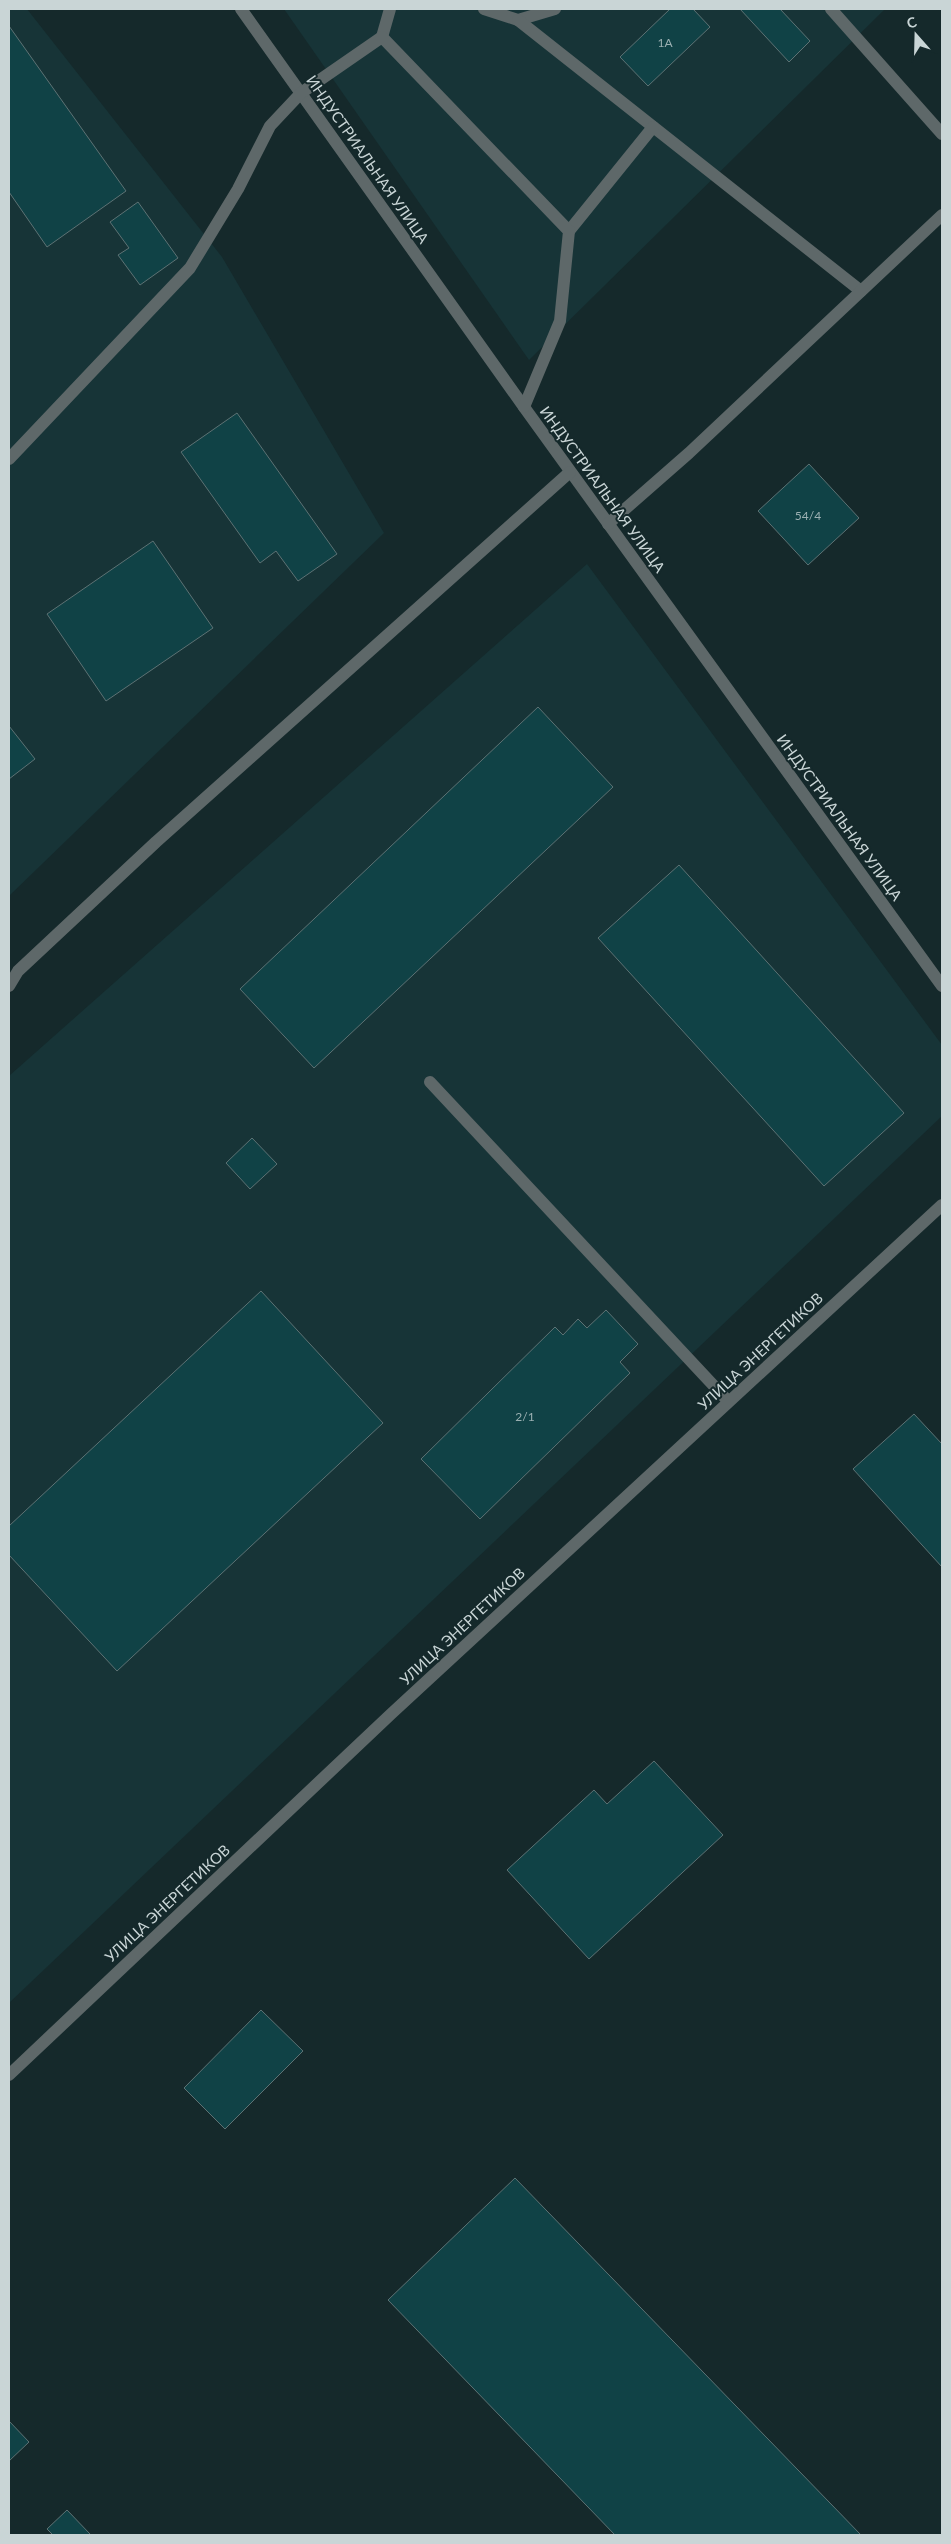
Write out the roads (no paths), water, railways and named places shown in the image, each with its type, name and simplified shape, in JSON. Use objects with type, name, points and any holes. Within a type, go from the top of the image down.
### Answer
[{"type":"street","name":"ИНДУСТРИАЛЬНАЯ УЛИЦА","points":[[241,9],[524,408],[942,986]]},
{"type":"street","points":[[9,460],[190,268],[238,188],[270,126],[301,93],[382,37],[390,9]]},
{"type":"street","points":[[484,9],[518,20],[861,291]]},
{"type":"street","points":[[518,20],[555,9]]},
{"type":"street","points":[[831,9],[942,134]]},
{"type":"street","points":[[382,37],[569,231]]},
{"type":"street","points":[[524,408],[560,320],[569,231],[653,127]]},
{"type":"street","points":[[608,524],[689,453],[942,215]]},
{"type":"street","points":[[9,986],[18,971],[156,842],[570,472]]},
{"type":"street","points":[[430,1082],[728,1401]]},
{"type":"street","name":"УЛИЦА ЭНЕРГЕТИКОВ","points":[[9,2076],[391,1714],[942,1205]]}]
